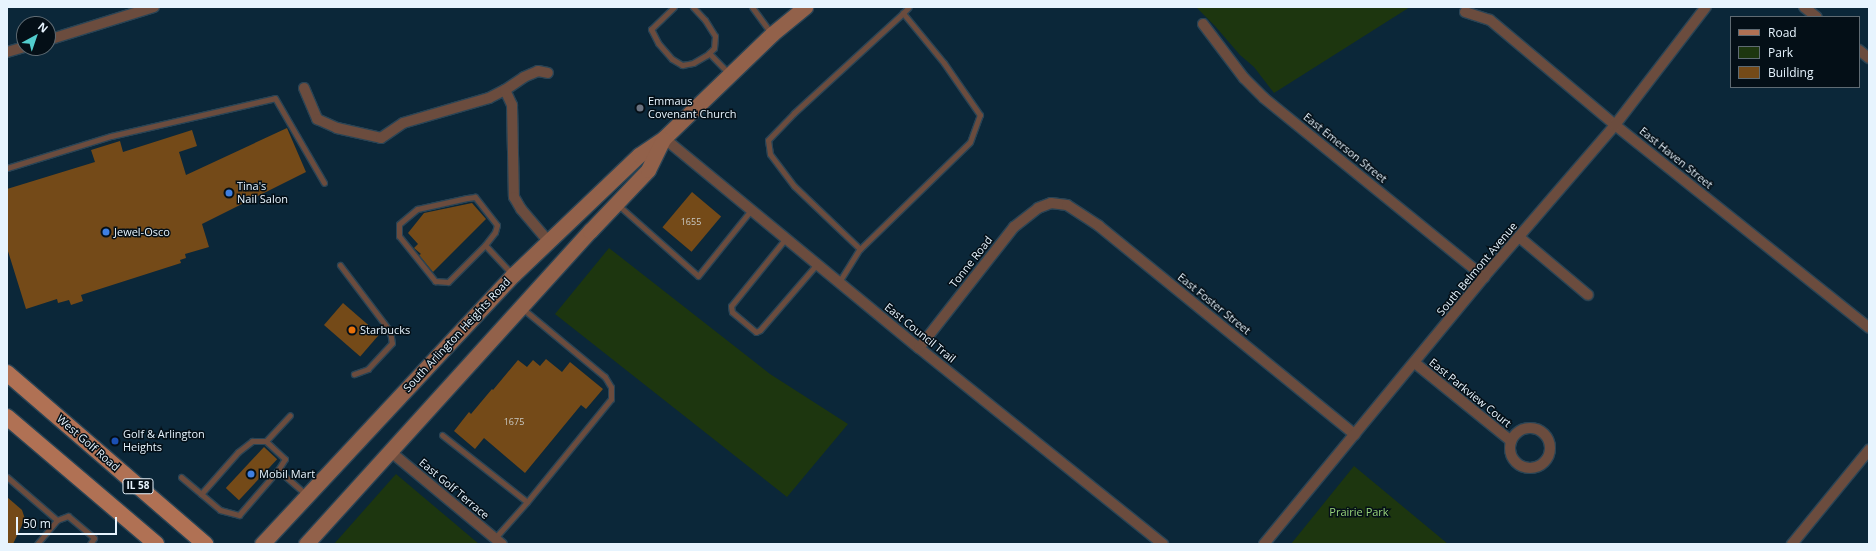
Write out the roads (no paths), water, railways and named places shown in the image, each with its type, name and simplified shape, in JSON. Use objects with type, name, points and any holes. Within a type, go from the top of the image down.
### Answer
[{"type":"main road","name":"South Arlington Heights Road","points":[[262,544],[513,275],[639,155],[664,138],[772,34],[805,7]]},
{"type":"main road","name":"South Arlington Heights Road","points":[[306,544],[648,170],[664,138]]},
{"type":"main road","name":"West Golf Road","points":[[7,373],[206,544]]},
{"type":"main road","name":"IL 58","points":[[7,417],[150,542]]},
{"type":"street","points":[[56,38],[154,7]]},
{"type":"street","name":"South Belmont Avenue","points":[[1264,544],[1356,435],[1484,277],[1615,125],[1706,7]]},
{"type":"street","points":[[1804,7],[1816,16]]},
{"type":"street","name":"East Haven Street","points":[[1465,12],[1490,20],[1615,125],[1869,328]]},
{"type":"street","name":"East Emerson Street","points":[[1203,24],[1244,78],[1264,98],[1484,277]]},
{"type":"street","points":[[1860,51],[1869,58]]},
{"type":"street","points":[[304,88],[317,119],[337,128],[381,138],[403,123],[489,98],[505,90],[524,77],[538,71],[548,73]]},
{"type":"street","points":[[505,90],[512,105],[514,197],[548,241]]},
{"type":"street","name":"East Council Trail","points":[[664,138],[919,348],[1163,544]]},
{"type":"street","name":"Tonne Road","points":[[919,348],[1014,227],[1038,208],[1051,203]]},
{"type":"street","name":"East Foster Street","points":[[1051,203],[1066,205],[1099,226],[1356,435]]},
{"type":"street","points":[[1519,236],[1588,295]]},
{"type":"street","name":"East Parkview Court","points":[[1415,363],[1511,441]]},
{"type":"street","name":"East Parkview Court","points":[[1529,428],[1539,430],[1549,440],[1550,453],[1547,460],[1538,467],[1521,467],[1512,457],[1509,448],[1511,441],[1522,429],[1529,428]]},
{"type":"street","points":[[1792,544],[1869,450]]},
{"type":"street","name":"East Golf Terrace","points":[[391,452],[498,541]]},
{"type":"lane","points":[[674,7],[651,29],[658,43],[672,59],[682,65],[693,63],[714,48],[715,36],[705,20],[693,7]]},
{"type":"lane","points":[[752,7],[772,34]]},
{"type":"lane","points":[[860,249],[794,186],[770,154],[768,140],[794,112],[909,7]]},
{"type":"lane","points":[[839,282],[860,249],[970,142],[980,115],[944,63],[903,13]]},
{"type":"lane","points":[[709,53],[729,75]]},
{"type":"lane","points":[[7,168],[111,136],[275,98],[324,183]]},
{"type":"lane","points":[[475,197],[497,225],[495,232],[485,245],[448,282],[435,281],[399,236],[399,224],[417,209],[475,197]]},
{"type":"lane","points":[[616,204],[698,276],[751,210]]},
{"type":"lane","points":[[786,238],[731,306],[732,312],[756,332],[760,330],[817,264]]},
{"type":"lane","points":[[485,245],[513,275]]},
{"type":"lane","points":[[340,265],[390,331],[392,343],[368,369],[354,374]]},
{"type":"lane","points":[[498,541],[527,502],[611,399],[611,387],[605,377],[521,308]]},
{"type":"lane","points":[[266,441],[290,415]]},
{"type":"lane","points":[[442,435],[527,502]]},
{"type":"lane","points":[[181,477],[201,494],[220,510],[239,515],[278,470],[285,459],[266,441],[252,441],[238,452],[201,494]]},
{"type":"lane","points":[[278,470],[308,496]]},
{"type":"lane","points":[[7,477],[57,520]]},
{"type":"lane","points":[[37,544],[57,520],[68,516],[94,538],[90,544]]},
{"type":"place","name":"Emmaus Covenant Church","points":[[640,108]]},
{"type":"place","name":"Tina's Nail Salon","points":[[229,193]]},
{"type":"place","name":"Jewel-Osco","points":[[106,232]]},
{"type":"place","name":"Starbucks","points":[[352,330]]},
{"type":"place","name":"Golf & Arlington Heights","points":[[115,441]]},
{"type":"place","name":"Mobil Mart","points":[[251,474]]},
{"type":"park label","name":"Prairie Park","points":[[1359,512]]}]
